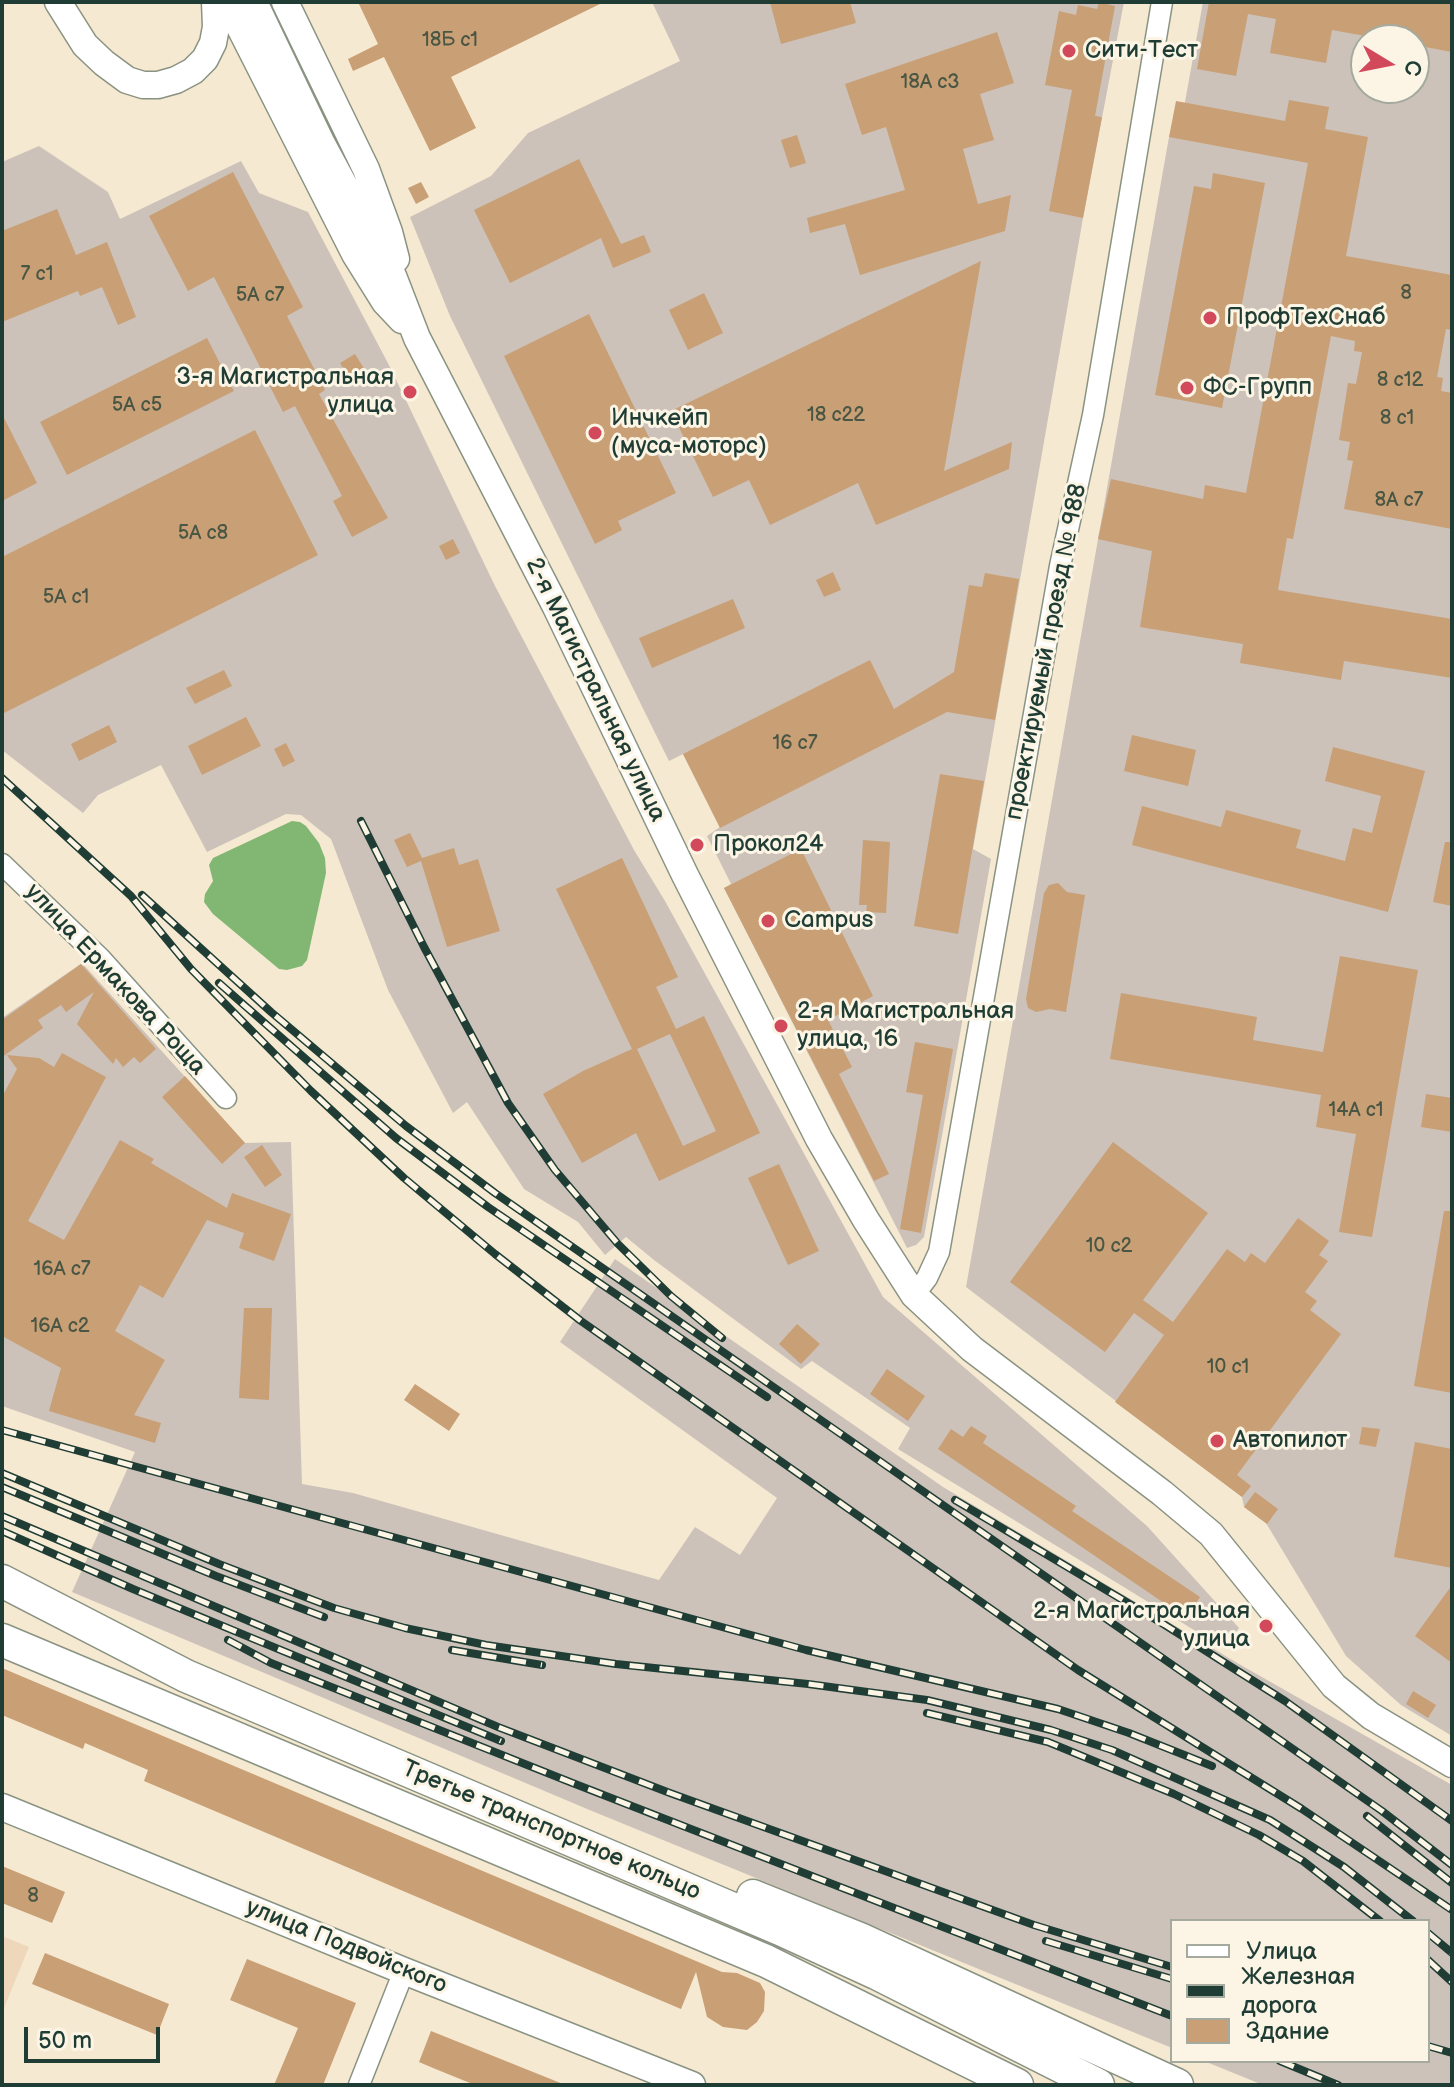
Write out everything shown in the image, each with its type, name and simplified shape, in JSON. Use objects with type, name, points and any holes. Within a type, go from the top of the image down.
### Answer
[{"type":"main road","name":"Третье транспортное кольцо","points":[[2,1581],[186,1676],[524,1818],[876,1973],[1098,2085]]},
{"type":"main road","points":[[2,1604],[186,1676]]},
{"type":"main road","name":"Третье транспортное кольцо","points":[[2,1640],[766,1961],[1017,2085]]},
{"type":"main road","points":[[524,1818],[797,1912],[1177,2085]]},
{"type":"street","points":[[58,2],[85,45],[104,63],[127,80],[158,85],[193,71],[205,59],[216,27],[215,2]]},
{"type":"street","name":"2-я Магистральная улица","points":[[227,2],[355,254],[385,302],[416,335]]},
{"type":"street","name":"2-я Магистральная улица","points":[[254,2],[322,144],[393,276],[416,335],[556,607],[691,886],[819,1139],[914,1295],[972,1349],[1162,1493],[1211,1534],[1334,1686],[1371,1716],[1452,1764]]},
{"type":"street","points":[[285,2],[366,169],[389,232],[416,335]]},
{"type":"street","name":"проектируемый проезд № 988","points":[[914,1295],[927,1278],[939,1252],[1060,566],[1096,401],[1162,2]]},
{"type":"street","name":"улица Ермакова Роща","points":[[2,864],[100,958],[226,1098]]},
{"type":"street","name":"улица Подвойского","points":[[2,1807],[692,2085]]},
{"type":"street","points":[[359,2085],[404,1971]]},
{"type":"shaded area","points":[[652,2],[1124,2],[1083,218],[973,849],[991,859],[924,1237],[907,1248],[724,888],[731,884],[707,836],[720,827],[683,754],[669,761],[450,316],[410,217],[491,176],[528,133],[680,61]]},
{"type":"shaded area","points":[[1203,2],[1452,2],[1452,1736],[1401,1705],[1346,1656],[1266,1523],[1244,1507],[1242,1497],[966,1287],[1169,137],[1185,102]]},
{"type":"shaded area","points":[[39,146],[108,192],[120,219],[241,161],[259,193],[308,212],[390,367],[495,586],[634,850],[883,1297],[1147,1526],[1239,1628],[1225,1649],[898,1449],[910,1428],[812,1361],[801,1369],[626,1237],[605,1255],[578,1222],[524,1189],[467,1102],[453,1113],[388,990],[331,839],[301,815],[286,814],[207,852],[161,765],[98,795],[83,813],[2,750],[2,162]]},
{"type":"shaded area","points":[[82,963],[245,1143],[291,1142],[302,1484],[353,1493],[659,1580],[695,1527],[740,1555],[777,1498],[560,1342],[615,1259],[943,1487],[1239,1664],[1452,1785],[1452,2085],[1263,2085],[1209,2063],[1430,2063],[1430,1919],[1170,1919],[1170,2047],[592,1811],[72,1592],[135,1452],[2,1406],[2,1018]]},
{"type":"shaded area","points":[[2,1936],[29,1947],[2,2013]]},
{"type":"green space","points":[[292,821],[306,826],[319,843],[325,858],[326,873],[307,960],[302,966],[287,970],[279,969],[213,914],[204,902],[213,881],[209,865],[213,858]]},
{"type":"building","points":[[358,2],[604,2],[451,77],[476,128],[430,151],[384,57],[353,71],[348,59],[378,44]]},
{"type":"building","points":[[770,2],[850,2],[856,23],[781,44]]},
{"type":"building","points":[[1099,2],[1115,6],[1095,116],[1102,117],[1083,218],[1049,211],[1072,90],[1045,85],[1059,11],[1076,15],[1078,5],[1097,9]]},
{"type":"building","points":[[1209,2],[1452,2],[1452,52],[1430,48],[1430,24],[1350,24],[1350,33],[1332,30],[1326,63],[1270,53],[1276,19],[1248,14],[1236,76],[1197,69]]},
{"type":"building","points":[[997,32],[1014,83],[980,94],[994,140],[963,149],[978,204],[1011,195],[1005,231],[860,275],[845,224],[810,233],[807,218],[905,190],[886,127],[862,135],[845,84]]},
{"type":"building","points":[[1289,100],[1329,107],[1325,129],[1368,137],[1346,256],[1452,275],[1452,330],[1446,329],[1437,377],[1443,378],[1441,391],[1452,393],[1452,529],[1344,509],[1353,461],[1347,460],[1350,442],[1339,440],[1348,383],[1356,384],[1362,352],[1354,351],[1355,341],[1331,336],[1293,539],[1287,538],[1278,590],[1452,619],[1452,678],[1344,661],[1341,680],[1240,663],[1243,644],[1140,627],[1152,551],[1098,539],[1111,479],[1203,499],[1205,485],[1246,493],[1308,163],[1169,137],[1176,101],[1285,121]]},
{"type":"building","points":[[797,135],[806,163],[790,168],[781,140]]},
{"type":"building","points":[[579,159],[621,244],[644,235],[651,252],[613,268],[601,238],[510,283],[474,210]]},
{"type":"building","points":[[233,172],[303,307],[287,316],[325,390],[319,394],[388,518],[352,537],[333,501],[342,496],[295,406],[283,412],[214,277],[188,291],[149,216]]},
{"type":"building","points":[[1213,173],[1265,183],[1222,408],[1155,395],[1194,186],[1211,189]]},
{"type":"building","points":[[421,182],[429,197],[416,204],[408,188]]},
{"type":"building","points":[[57,209],[76,255],[107,242],[136,317],[118,325],[102,287],[80,296],[78,291],[2,322],[2,231]]},
{"type":"building","points":[[981,261],[944,471],[1012,442],[1009,469],[876,525],[858,483],[770,525],[749,480],[713,497],[671,411]]},
{"type":"building","points":[[704,293],[723,333],[688,350],[669,310]]},
{"type":"building","points":[[589,314],[676,493],[618,521],[622,530],[595,544],[504,356]]},
{"type":"building","points":[[207,338],[234,391],[67,475],[40,422]]},
{"type":"building","points":[[355,354],[368,375],[353,385],[340,363]]},
{"type":"building","points":[[2,414],[37,483],[2,501]]},
{"type":"building","points":[[255,430],[318,555],[2,714],[2,557]]},
{"type":"building","points":[[453,539],[460,553],[446,560],[439,546]]},
{"type":"building","points":[[833,572],[841,590],[824,597],[816,580]]},
{"type":"building","points":[[985,573],[1019,579],[995,720],[947,712],[720,828],[683,754],[870,660],[894,709],[954,672],[969,585],[982,587]]},
{"type":"building","points":[[733,599],[745,628],[652,668],[639,638]]},
{"type":"building","points":[[224,670],[232,686],[195,704],[186,688]]},
{"type":"building","points":[[246,717],[261,746],[202,775],[188,746]]},
{"type":"building","points":[[109,725],[117,742],[79,761],[71,744]]},
{"type":"building","points":[[1132,735],[1196,750],[1188,786],[1124,771]]},
{"type":"building","points":[[286,743],[295,761],[283,767],[274,749]]},
{"type":"building","points":[[1333,747],[1425,771],[1388,912],[1132,845],[1142,806],[1221,827],[1226,810],[1301,830],[1296,848],[1345,861],[1353,828],[1372,833],[1381,796],[1325,781]]},
{"type":"building","points":[[940,774],[984,781],[958,934],[914,926]]},
{"type":"building","points":[[410,833],[422,858],[454,848],[459,865],[478,859],[500,931],[447,947],[421,861],[407,867],[394,840]]},
{"type":"building","points":[[863,840],[890,842],[886,913],[866,912],[867,905],[859,905]]},
{"type":"building","points":[[1445,842],[1452,842],[1452,906],[1433,902]]},
{"type":"building","points":[[801,849],[873,996],[828,1020],[852,1067],[839,1074],[889,1174],[874,1181],[724,888]]},
{"type":"building","points":[[622,858],[678,977],[656,987],[676,1029],[704,1016],[760,1133],[659,1181],[636,1133],[582,1163],[543,1094],[583,1071],[632,1049],[556,889]],"holes":[[[670,1034],[716,1131],[683,1146],[637,1049]]]},
{"type":"building","points":[[1058,883],[1067,892],[1085,895],[1066,1012],[1050,1009],[1036,1012],[1028,1008],[1026,999],[1044,893],[1049,885]]},
{"type":"building","points":[[1340,956],[1418,970],[1372,1237],[1339,1232],[1356,1134],[1316,1127],[1321,1095],[1110,1059],[1121,993],[1257,1017],[1253,1040],[1323,1052]]},
{"type":"building","points":[[81,964],[156,1049],[140,1063],[134,1057],[123,1067],[116,1058],[113,1064],[77,1024],[94,992],[66,1012],[61,1005],[38,1020],[43,1028],[2,1057],[2,1020]]},
{"type":"building","points":[[915,1042],[953,1049],[921,1233],[900,1229],[923,1095],[906,1092]]},
{"type":"building","points":[[62,1053],[106,1077],[28,1221],[64,1240],[120,1140],[154,1159],[151,1163],[227,1208],[232,1193],[291,1214],[274,1261],[239,1248],[244,1233],[207,1220],[163,1298],[140,1285],[115,1331],[165,1360],[134,1415],[161,1423],[155,1443],[49,1411],[61,1368],[2,1336],[2,1097],[17,1069],[7,1055],[39,1058],[54,1067]]},
{"type":"building","points":[[185,1076],[245,1143],[222,1164],[162,1097]]},
{"type":"building","points":[[1426,1094],[1452,1098],[1452,1132],[1421,1127]]},
{"type":"building","points":[[1113,1142],[1208,1213],[1143,1300],[1173,1322],[1227,1249],[1245,1262],[1251,1253],[1265,1263],[1298,1218],[1329,1241],[1319,1255],[1328,1261],[1305,1292],[1317,1301],[1310,1310],[1341,1334],[1237,1475],[1251,1486],[1242,1497],[1115,1402],[1164,1335],[1134,1313],[1105,1352],[1010,1282]]},
{"type":"building","points":[[262,1145],[282,1175],[265,1187],[244,1157]]},
{"type":"building","points":[[779,1164],[819,1251],[788,1265],[748,1178]]},
{"type":"building","points":[[1444,1211],[1452,1211],[1452,1393],[1414,1386]]},
{"type":"building","points":[[244,1308],[272,1308],[269,1400],[239,1398]]},
{"type":"building","points":[[797,1324],[820,1344],[801,1364],[779,1344]]},
{"type":"building","points":[[887,1369],[925,1396],[908,1421],[870,1394]]},
{"type":"building","points":[[415,1384],[460,1414],[449,1431],[404,1400]]},
{"type":"building","points":[[971,1426],[987,1436],[983,1443],[1076,1506],[1072,1511],[1200,1597],[1186,1618],[938,1449],[951,1429],[963,1437]]},
{"type":"building","points":[[1362,1427],[1380,1429],[1376,1447],[1359,1444]]},
{"type":"building","points":[[1415,1442],[1452,1449],[1452,1568],[1394,1557]]},
{"type":"building","points":[[1255,1492],[1278,1509],[1267,1524],[1244,1507]]},
{"type":"building","points":[[1452,1585],[1452,1663],[1415,1636]]},
{"type":"building","points":[[2,1668],[722,1972],[737,1973],[760,1983],[765,1992],[764,2011],[747,2030],[723,2027],[707,2017],[696,1972],[681,2009],[144,1781],[148,1770],[85,1743],[83,1749],[2,1715]]},
{"type":"building","points":[[1413,1691],[1436,1705],[1428,1718],[1406,1704]]},
{"type":"building","points":[[2,1866],[65,1892],[52,1923],[2,1903]]},
{"type":"building","points":[[45,1953],[169,2004],[157,2035],[32,1984]]},
{"type":"building","points":[[247,1959],[356,2003],[323,2085],[274,2085],[298,2028],[230,2000]]},
{"type":"building","points":[[431,2031],[563,2085],[475,2085],[433,2068],[419,2062]]},
{"type":"railway","points":[[2,778],[131,896],[191,969],[311,1091],[404,1178],[495,1254],[581,1321],[1078,1670],[1302,1809],[1452,1910]]},
{"type":"railway","points":[[361,821],[508,1103],[555,1170],[618,1244],[671,1296],[722,1338]]},
{"type":"railway","points":[[142,895],[271,1012],[406,1126],[495,1193],[1382,1811],[1452,1865]]},
{"type":"railway","points":[[219,983],[396,1138],[488,1207],[767,1397]]},
{"type":"railway","points":[[2,1430],[806,1650],[1058,1709],[1212,1766]]},
{"type":"railway","points":[[2,1473],[219,1564],[334,1608],[405,1628],[486,1645],[616,1664],[927,1700],[1051,1730],[1112,1750],[1270,1820],[1344,1867],[1410,1919]]},
{"type":"railway","points":[[2,1487],[216,1576],[324,1617]]},
{"type":"railway","points":[[955,1500],[1165,1625],[1285,1701],[1452,1821]]},
{"type":"railway","points":[[2,1516],[498,1727],[1034,1925],[1170,1966]]},
{"type":"railway","points":[[2,1531],[133,1589],[501,1741]]},
{"type":"railway","points":[[228,1640],[271,1663],[1170,2015]]},
{"type":"railway","points":[[452,1650],[542,1665]]},
{"type":"railway","points":[[927,1713],[1048,1742],[1174,1794],[1259,1835],[1303,1861],[1377,1919]]},
{"type":"railway","points":[[1367,1816],[1452,1883]]},
{"type":"railway","points":[[1430,1935],[1452,1953]]},
{"type":"railway","points":[[1046,1941],[1170,1978]]},
{"type":"railway","points":[[1430,1962],[1452,1982]]},
{"type":"railway","points":[[1430,2047],[1452,2053]]},
{"type":"railway","points":[[1285,2063],[1338,2085]]},
{"type":"place","name":"Сити-Тест","points":[[1069,51]]},
{"type":"place","name":"ПрофТехСнаб","points":[[1210,318]]},
{"type":"place","name":"ФС-Групп","points":[[1187,388]]},
{"type":"place","name":"3-я Магистральная улица","points":[[410,392]]},
{"type":"place","name":"Инчкейп (муса-моторс)","points":[[595,433]]},
{"type":"place","name":"Прокол24","points":[[697,845]]},
{"type":"place","name":"Campus","points":[[768,921]]},
{"type":"place","name":"2-я Магистральная улица, 16","points":[[781,1026]]},
{"type":"place","name":"Автопилот","points":[[1217,1441]]},
{"type":"place","name":"2-я Магистральная улица","points":[[1266,1626]]}]
